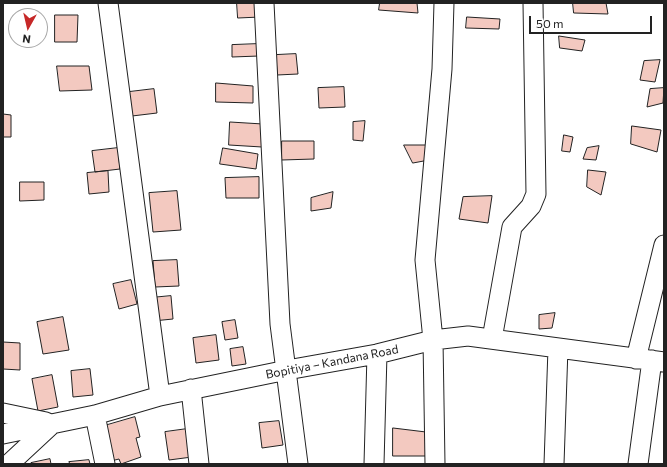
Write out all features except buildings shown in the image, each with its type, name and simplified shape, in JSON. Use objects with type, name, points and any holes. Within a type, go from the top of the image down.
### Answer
[{"type":"street","points":[[108,3],[160,396]]},
{"type":"street","points":[[264,3],[280,324],[298,464]]},
{"type":"street","points":[[435,464],[433,340],[425,260],[442,69],[444,3]]},
{"type":"street","points":[[492,339],[512,227],[531,206],[536,194],[533,3]]},
{"type":"street","points":[[638,464],[664,245]]},
{"type":"street","name":"Bopitiya – Kandana Road","points":[[3,434],[95,415],[160,396],[191,389],[377,354],[433,340],[468,336],[650,360]]},
{"type":"street","points":[[554,464],[558,348]]},
{"type":"street","points":[[374,464],[377,354]]},
{"type":"street","points":[[191,389],[199,464]]},
{"type":"street","points":[[3,413],[53,424]]},
{"type":"street","points":[[95,415],[105,464]]},
{"type":"street","points":[[9,464],[53,424]]}]
